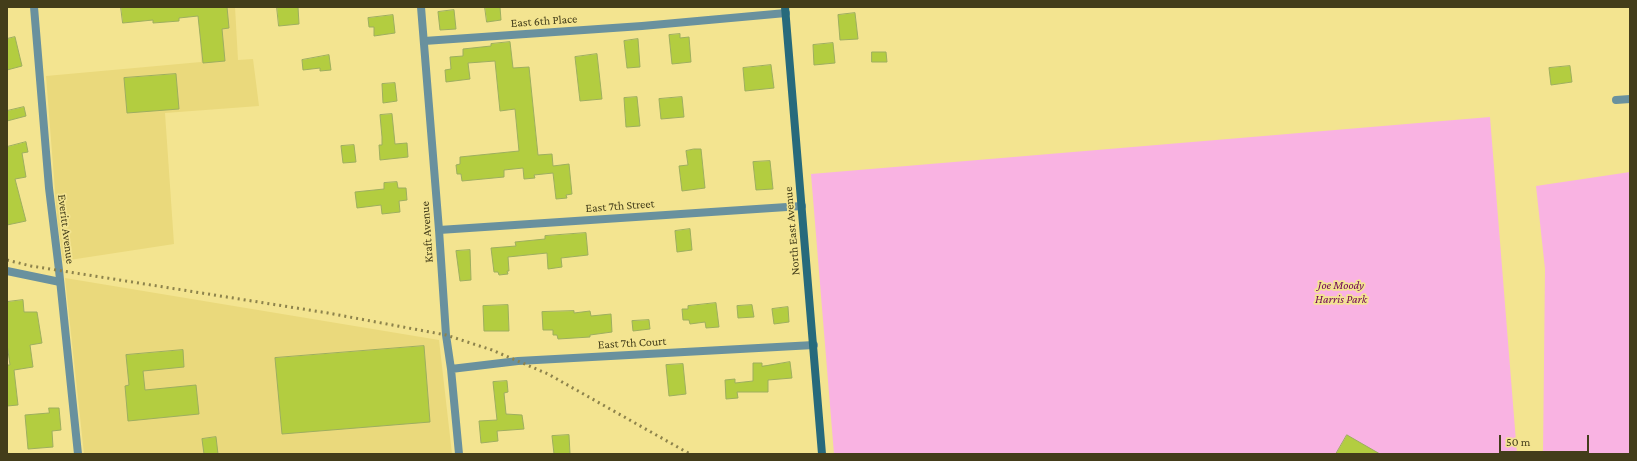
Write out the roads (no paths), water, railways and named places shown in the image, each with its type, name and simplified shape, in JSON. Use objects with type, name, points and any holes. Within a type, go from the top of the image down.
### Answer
[{"type":"main road","name":"North East Avenue","points":[[786,10],[822,454]]},
{"type":"street","name":"Everitt Avenue","points":[[34,7],[49,188],[78,454]]},
{"type":"street","name":"Kraft Avenue","points":[[421,7],[446,335],[452,369],[459,454]]},
{"type":"street","name":"East 6th Place","points":[[424,41],[642,26],[786,10]]},
{"type":"street","points":[[1616,100],[1630,99]]},
{"type":"street","name":"East 7th Street","points":[[439,230],[802,206]]},
{"type":"street","points":[[7,271],[60,282]]},
{"type":"street","name":"East 7th Court","points":[[452,369],[518,361],[814,346]]},
{"type":"railway","points":[[7,260],[31,266],[328,313],[446,335],[492,350],[548,374],[690,454]]},
{"type":"park label","name":"Joe Moody Harris Park","points":[[1341,292]]}]
